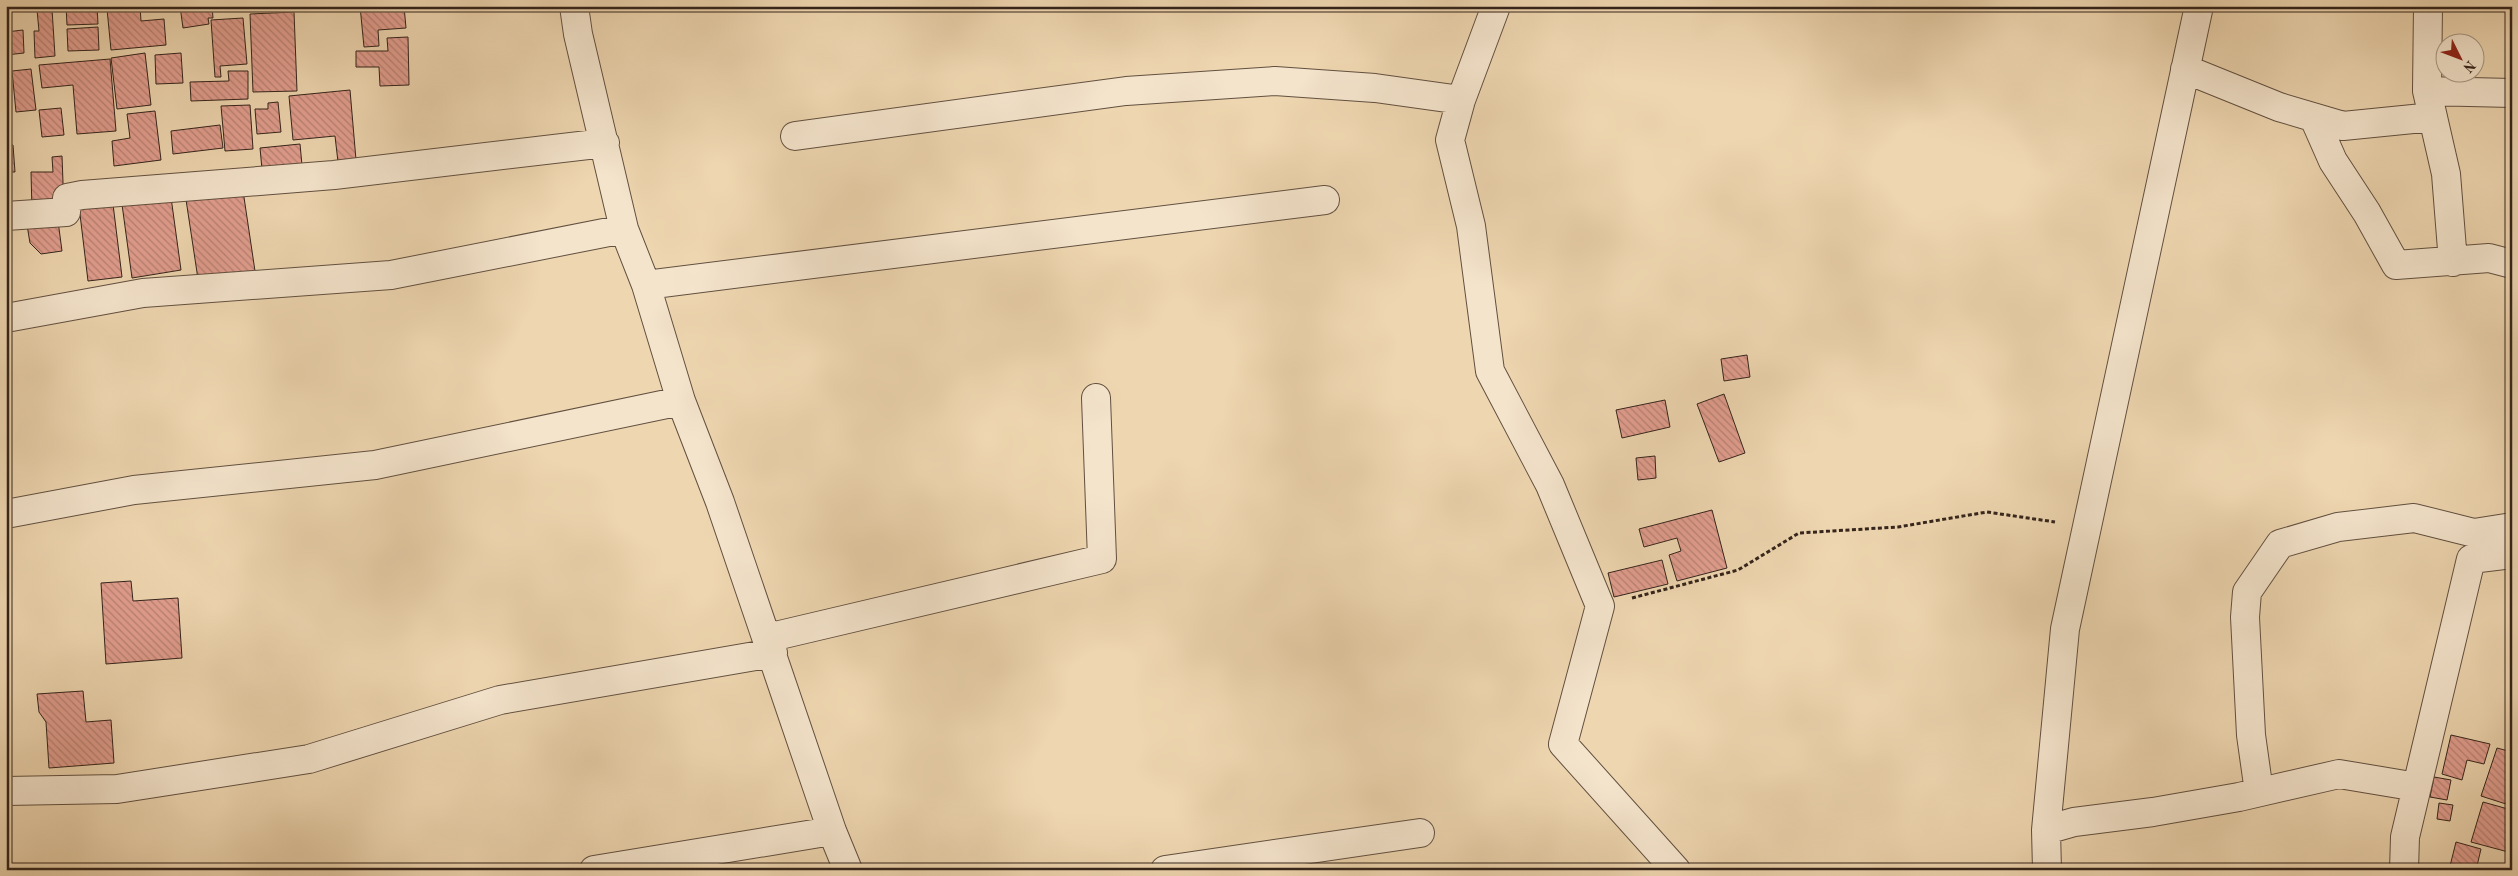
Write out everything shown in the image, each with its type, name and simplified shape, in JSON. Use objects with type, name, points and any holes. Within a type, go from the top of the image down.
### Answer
[{"type":"street","points":[[574,6],[578,34],[624,229],[646,285],[681,401],[720,502],[832,831],[848,870]]},
{"type":"street","points":[[1496,6],[1461,100],[1450,140],[1471,226],[1490,371],[1550,485],[1600,606],[1563,744],[1676,870]]},
{"type":"street","points":[[2047,870],[2046,830],[2065,629],[2199,6]]},
{"type":"street","points":[[2428,6],[2427,91],[2446,174],[2454,262]]},
{"type":"street","points":[[2185,69],[2279,107],[2343,126],[2433,117]]},
{"type":"street","points":[[795,136],[1126,91],[1275,81],[1375,88],[1461,100]]},
{"type":"street","points":[[2427,91],[2512,93]]},
{"type":"street","points":[[2314,118],[2333,161],[2367,213],[2396,265],[2489,258],[2512,264]]},
{"type":"street","points":[[6,216],[66,212],[67,198],[82,195],[334,175],[605,144]]},
{"type":"street","points":[[646,285],[1325,200]]},
{"type":"street","points":[[6,318],[143,293],[391,274],[624,229]]},
{"type":"street","points":[[6,790],[117,789],[309,759],[500,700],[770,645],[1102,559],[1096,398]]},
{"type":"street","points":[[6,514],[134,490],[375,465],[681,401]]},
{"type":"street","points":[[2258,792],[2251,735],[2245,617],[2247,592],[2280,544],[2338,527],[2414,518],[2474,533],[2512,527]]},
{"type":"street","points":[[2404,870],[2405,837],[2471,559],[2512,554]]},
{"type":"street","points":[[2046,830],[2074,822],[2153,812],[2339,774],[2417,787]]},
{"type":"street","points":[[594,870],[832,831]]},
{"type":"street","points":[[1165,870],[1420,834]]},
{"type":"path","points":[[1600,606],[1738,570],[1799,533],[1898,527],[1987,512],[2087,527]]},
{"type":"building","points":[[66,6],[97,6],[98,24],[67,25]]},
{"type":"building","points":[[140,6],[141,21],[164,19],[166,45],[111,50],[107,9]]},
{"type":"building","points":[[180,6],[212,6],[213,18],[208,18],[209,24],[183,28]]},
{"type":"building","points":[[242,6],[291,6],[242,10]]},
{"type":"building","points":[[360,6],[404,6],[406,28],[378,30],[379,46],[364,47]]},
{"type":"building","points":[[52,9],[55,56],[35,58],[34,31],[39,31],[37,10]]},
{"type":"building","points":[[294,12],[297,91],[253,92],[250,14]]},
{"type":"building","points":[[243,18],[247,64],[220,66],[221,77],[215,77],[211,20]]},
{"type":"building","points":[[98,27],[99,50],[68,51],[67,29]]},
{"type":"building","points":[[23,30],[24,53],[6,55],[6,32]]},
{"type":"building","points":[[408,37],[409,85],[380,86],[379,67],[356,67],[356,51],[388,51],[387,38]]},
{"type":"building","points":[[145,53],[151,105],[117,109],[111,58]]},
{"type":"building","points":[[181,53],[183,83],[156,84],[155,55]]},
{"type":"building","points":[[110,59],[116,131],[77,134],[73,85],[42,88],[39,65]]},
{"type":"building","points":[[31,69],[36,110],[16,112],[12,71]]},
{"type":"building","points":[[228,71],[248,71],[248,99],[191,101],[190,82],[229,81]]},
{"type":"building","points":[[350,90],[356,160],[338,162],[335,136],[293,140],[289,96]]},
{"type":"building","points":[[278,102],[281,132],[257,134],[255,109],[268,109],[268,103]]},
{"type":"building","points":[[250,105],[253,149],[225,151],[221,106]]},
{"type":"building","points":[[61,108],[64,135],[42,137],[39,110]]},
{"type":"building","points":[[155,111],[161,160],[114,166],[112,141],[130,138],[127,114]]},
{"type":"building","points":[[6,115],[9,140],[6,141]]},
{"type":"building","points":[[220,125],[223,148],[173,154],[171,131]]},
{"type":"building","points":[[300,144],[303,176],[263,180],[260,148]]},
{"type":"building","points":[[6,145],[13,145],[15,172],[6,172]]},
{"type":"building","points":[[62,156],[64,209],[32,211],[31,172],[53,172],[52,157]]},
{"type":"building","points":[[242,184],[255,271],[198,279],[185,193]]},
{"type":"building","points":[[170,190],[181,270],[132,278],[121,197]]},
{"type":"building","points":[[112,196],[122,277],[88,281],[79,206]]},
{"type":"building","points":[[58,221],[62,251],[41,254],[30,243],[27,225]]},
{"type":"building","points":[[1747,355],[1750,377],[1724,381],[1721,359]]},
{"type":"building","points":[[1724,394],[1745,453],[1719,462],[1697,404]]},
{"type":"building","points":[[1665,400],[1670,427],[1622,438],[1616,410]]},
{"type":"building","points":[[1655,456],[1656,478],[1638,480],[1636,458]]},
{"type":"building","points":[[1712,510],[1727,568],[1677,581],[1669,555],[1681,551],[1677,538],[1644,547],[1639,529]]},
{"type":"building","points":[[1662,560],[1668,584],[1614,597],[1608,573]]},
{"type":"building","points":[[131,581],[133,601],[178,598],[182,658],[106,664],[101,583]]},
{"type":"building","points":[[83,691],[86,722],[111,720],[114,763],[49,768],[46,722],[39,712],[37,694]]},
{"type":"building","points":[[2451,735],[2490,744],[2484,764],[2467,760],[2462,780],[2442,774]]},
{"type":"building","points":[[2497,748],[2512,752],[2512,788],[2506,804],[2481,796]]},
{"type":"building","points":[[2434,777],[2451,780],[2447,800],[2430,797]]},
{"type":"building","points":[[2512,795],[2512,853],[2471,842],[2483,802],[2508,809]]},
{"type":"building","points":[[2439,803],[2453,805],[2450,821],[2437,819]]},
{"type":"building","points":[[2456,842],[2481,849],[2476,870],[2449,870]]}]
